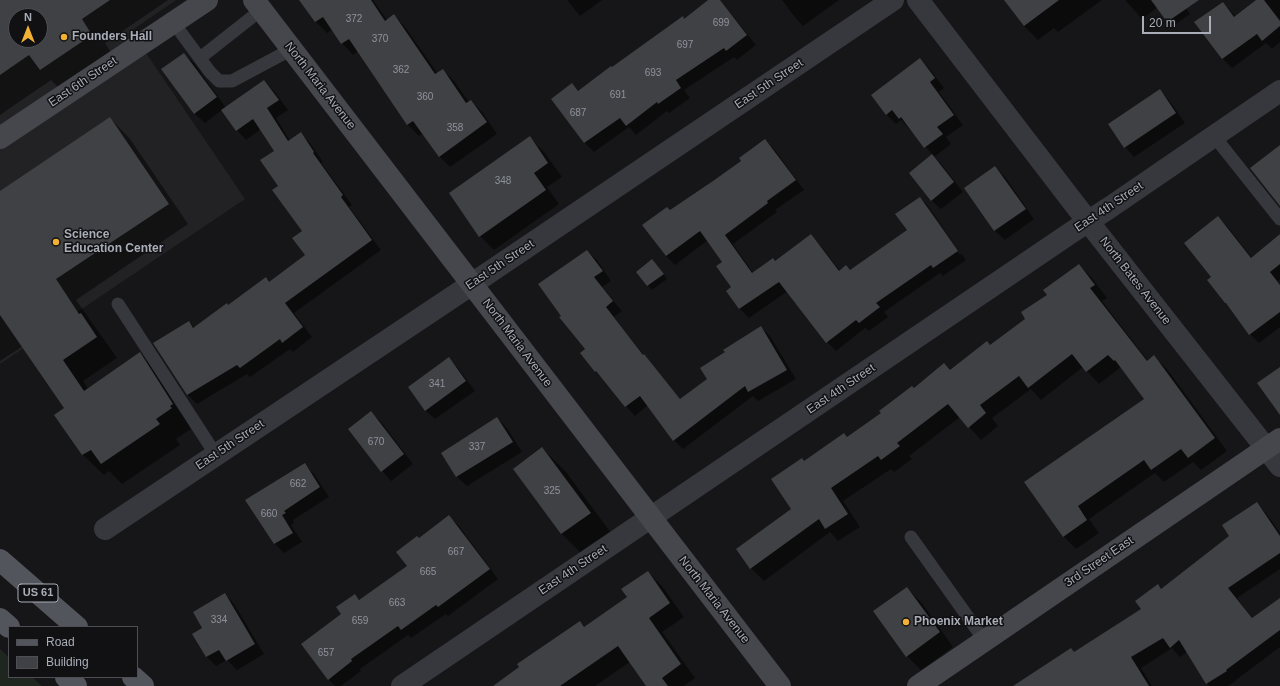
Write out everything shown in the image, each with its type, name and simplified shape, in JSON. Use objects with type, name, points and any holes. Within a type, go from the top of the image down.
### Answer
[{"type":"main road","name":"US 61","points":[[0,560],[76,626]]},
{"type":"main road","points":[[0,619],[8,626]]},
{"type":"main road","points":[[67,678],[76,686]]},
{"type":"main road","points":[[134,678],[143,686]]},
{"type":"street","name":"East 6th Street","points":[[0,138],[207,0]]},
{"type":"street","name":"East 5th Street","points":[[105,529],[894,0]]},
{"type":"street","name":"North Bates Avenue","points":[[918,0],[1089,221],[1273,444],[1280,466]]},
{"type":"street","name":"North Maria Avenue","points":[[257,5],[780,686]]},
{"type":"street","name":"East 4th Street","points":[[402,686],[1280,91]]},
{"type":"street","name":"3rd Street East","points":[[918,686],[1273,444]]},
{"type":"lane","points":[[200,58],[257,5]]},
{"type":"lane","points":[[173,22],[219,81],[232,81],[292,49]]},
{"type":"lane","points":[[1214,136],[1280,219]]},
{"type":"lane","points":[[118,304],[216,455]]},
{"type":"lane","points":[[911,537],[985,641]]},
{"type":"shaded area","points":[[0,0],[176,0],[131,31],[245,199],[0,364]]},
{"type":"shaded area","points":[[0,649],[8,656],[8,678],[33,678],[42,686],[0,686]]},
{"type":"building","name":"Founders Hall","points":[[0,0],[110,0],[82,19],[92,35],[40,70],[29,55],[0,75]]},
{"type":"building","points":[[299,0],[371,0],[385,21],[394,14],[435,74],[443,69],[466,103],[471,100],[487,122],[439,157],[413,121],[407,125],[349,39],[341,44],[323,17],[315,22]]},
{"type":"building","points":[[708,0],[720,0],[747,35],[726,51],[724,48],[676,80],[681,88],[658,104],[657,102],[626,126],[620,118],[584,143],[551,99],[572,83],[578,91],[683,16],[684,19]]},
{"type":"building","points":[[1004,0],[1059,0],[1024,26]]},
{"type":"building","points":[[1151,0],[1199,0],[1167,22]]},
{"type":"building","points":[[1256,0],[1264,0],[1280,21],[1280,26],[1262,41],[1257,34],[1222,59],[1194,22],[1223,2],[1234,17]]},
{"type":"building","points":[[184,53],[217,97],[194,114],[161,69]]},
{"type":"building","points":[[920,58],[935,78],[930,82],[954,115],[937,127],[943,134],[924,148],[901,117],[899,119],[892,110],[886,115],[871,95]]},
{"type":"building","points":[[264,80],[279,100],[267,108],[288,141],[301,132],[314,152],[313,153],[343,195],[341,197],[372,240],[285,303],[303,327],[282,343],[280,339],[240,368],[237,365],[187,395],[153,343],[189,321],[193,328],[266,277],[269,282],[305,255],[292,238],[302,231],[272,190],[278,186],[260,160],[274,151],[253,119],[236,131],[221,110]]},
{"type":"building","points":[[1160,89],[1176,113],[1124,148],[1108,124]]},
{"type":"building","points":[[110,117],[169,204],[56,279],[79,314],[81,313],[97,337],[63,360],[84,391],[140,352],[173,404],[170,406],[172,408],[156,419],[160,424],[101,464],[91,450],[82,455],[54,415],[64,408],[0,315],[0,191]]},
{"type":"building","points":[[530,136],[548,163],[534,173],[546,190],[479,237],[449,193]]},
{"type":"building","points":[[765,139],[796,180],[725,235],[752,273],[773,258],[775,261],[811,234],[839,271],[846,265],[850,270],[907,230],[895,214],[920,197],[958,251],[933,268],[931,265],[876,303],[880,307],[859,323],[856,320],[826,343],[779,282],[739,309],[726,291],[731,287],[716,266],[722,262],[700,231],[666,256],[642,225],[667,207],[670,210],[713,181],[741,161],[739,158]]},
{"type":"building","points":[[1280,145],[1280,206],[1250,168]]},
{"type":"building","points":[[932,154],[954,182],[931,201],[909,173]]},
{"type":"building","points":[[995,166],[1026,209],[994,231],[964,188]]},
{"type":"building","points":[[1218,216],[1251,258],[1280,234],[1280,264],[1270,272],[1280,285],[1280,312],[1249,335],[1207,280],[1211,277],[1184,243]]},
{"type":"building","points":[[587,250],[603,271],[594,277],[613,301],[606,307],[643,355],[644,354],[680,399],[707,379],[700,368],[725,352],[723,350],[761,326],[787,370],[748,392],[745,386],[673,441],[640,396],[625,407],[580,353],[585,349],[559,317],[561,316],[538,284]]},
{"type":"building","points":[[652,259],[664,274],[647,286],[636,272]]},
{"type":"building","points":[[1079,264],[1095,285],[1090,288],[1147,361],[1154,355],[1215,438],[1188,458],[1181,449],[1151,470],[1144,460],[1078,506],[1087,520],[1063,537],[1024,482],[1144,399],[1115,360],[1114,361],[1108,355],[1086,372],[1072,354],[1028,388],[1019,376],[980,405],[986,413],[968,428],[948,404],[897,443],[900,446],[881,460],[878,456],[831,488],[848,514],[825,529],[819,519],[750,569],[736,549],[791,509],[771,479],[802,458],[804,461],[844,433],[847,437],[881,413],[879,411],[912,386],[914,388],[944,363],[950,370],[987,341],[990,345],[1025,319],[1021,312],[1047,295],[1043,290]]},
{"type":"building","points":[[449,357],[466,381],[425,411],[408,387]]},
{"type":"building","points":[[1280,367],[1280,415],[1257,383]]},
{"type":"building","points":[[371,411],[404,454],[381,472],[348,429]]},
{"type":"building","points":[[497,417],[513,442],[456,477],[441,453]]},
{"type":"building","points":[[542,447],[591,513],[561,534],[513,469]]},
{"type":"building","points":[[305,463],[320,487],[284,511],[286,513],[282,515],[293,533],[274,544],[245,500]]},
{"type":"building","points":[[1257,502],[1280,536],[1280,553],[1228,588],[1252,618],[1280,598],[1280,630],[1226,670],[1227,671],[1206,684],[1179,640],[1170,648],[1163,638],[1131,657],[1149,686],[1013,686],[1071,648],[1074,652],[1141,609],[1135,601],[1158,584],[1161,589],[1229,536],[1222,525]]},
{"type":"building","points":[[449,515],[490,569],[438,607],[436,605],[401,630],[398,626],[351,659],[352,661],[328,680],[301,644],[341,614],[336,607],[355,594],[359,600],[407,566],[396,552],[417,536],[419,538]]},
{"type":"building","points":[[648,571],[670,603],[649,618],[681,664],[662,678],[668,686],[646,686],[618,646],[560,686],[493,686],[519,667],[517,664],[580,621],[584,627],[627,597],[621,589]]},
{"type":"building","name":"Phoenix Market","points":[[907,587],[940,632],[906,657],[873,611]]},
{"type":"building","points":[[225,593],[255,644],[226,661],[219,650],[206,657],[192,634],[202,628],[193,612]]},
{"type":"place","name":"Founders Hall","points":[[64,37]]},
{"type":"place","name":"Science Education Center","points":[[56,242]]},
{"type":"place","name":"Phoenix Market","points":[[906,622]]}]
